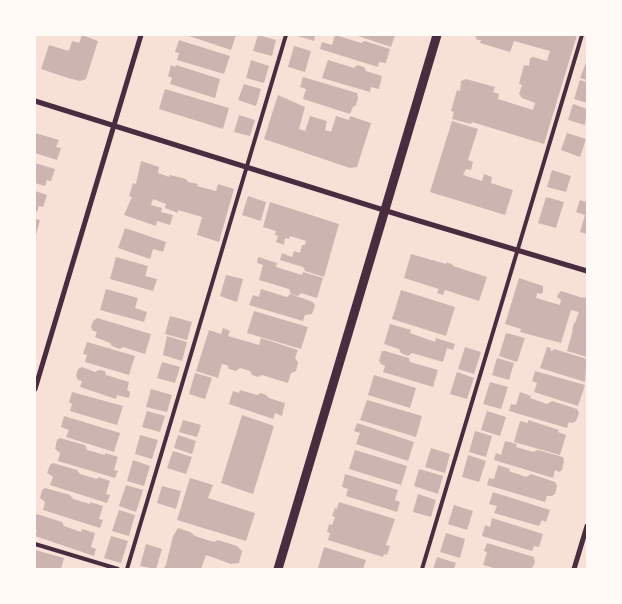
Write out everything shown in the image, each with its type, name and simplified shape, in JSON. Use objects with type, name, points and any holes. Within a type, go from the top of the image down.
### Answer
[{"type":"street","points":[[35,390],[140,35]]},
{"type":"street","points":[[278,569],[437,35]]},
{"type":"street","points":[[35,101],[587,271]]},
{"type":"street","points":[[574,569],[587,526]]},
{"type":"lane","points":[[127,569],[286,35]]},
{"type":"lane","points":[[422,569],[582,35]]},
{"type":"lane","points":[[35,544],[118,569]]},
{"type":"building","points":[[82,35],[98,41],[86,79],[80,81],[41,69],[49,45],[69,51],[72,41],[79,43]]},
{"type":"building","points":[[186,35],[236,35],[231,50]]},
{"type":"building","points":[[258,35],[276,40],[272,56],[253,51]]},
{"type":"building","points":[[294,35],[315,35],[314,41]]},
{"type":"building","points":[[335,35],[361,43],[365,41],[390,49],[386,63],[379,62],[378,67],[320,49],[322,42],[332,45]]},
{"type":"building","points":[[355,35],[395,35],[391,47]]},
{"type":"building","points":[[475,35],[577,35],[544,144],[472,122],[471,124],[452,119],[454,112],[451,111],[457,90],[460,91],[461,81],[466,79],[495,87],[493,92],[499,94],[498,99],[533,110],[535,103],[522,98],[519,94],[522,85],[519,84],[524,65],[529,66],[530,58],[533,57],[547,61],[550,51],[514,41],[510,52],[480,43],[481,40],[477,40]]},
{"type":"building","points":[[179,40],[230,56],[224,74],[177,60],[179,53],[175,52]]},
{"type":"building","points":[[294,46],[311,51],[305,72],[288,67]]},
{"type":"building","points":[[251,60],[269,66],[264,83],[246,78]]},
{"type":"building","points":[[328,60],[354,68],[357,65],[364,67],[366,71],[382,76],[379,89],[371,87],[370,92],[322,78]]},
{"type":"building","points":[[587,60],[587,80],[580,78]]},
{"type":"building","points":[[171,65],[220,79],[215,98],[170,84],[172,78],[168,76]]},
{"type":"building","points":[[303,77],[357,93],[356,105],[350,114],[303,99],[306,89],[300,87]]},
{"type":"building","points":[[580,80],[587,82],[587,103],[574,99]]},
{"type":"building","points":[[244,84],[261,89],[256,106],[238,100]]},
{"type":"building","points":[[165,89],[229,108],[223,129],[159,109]]},
{"type":"building","points":[[278,95],[305,107],[299,129],[305,131],[310,116],[327,121],[325,130],[331,132],[336,116],[349,120],[350,116],[371,123],[357,167],[350,168],[264,139]]},
{"type":"building","points":[[573,104],[587,109],[585,125],[568,120]]},
{"type":"building","points":[[239,115],[255,120],[250,136],[234,132]]},
{"type":"building","points":[[452,121],[478,129],[468,160],[473,162],[471,170],[466,169],[463,175],[482,181],[484,174],[492,177],[491,183],[513,190],[505,215],[430,192]]},
{"type":"building","points":[[35,133],[59,140],[56,147],[61,148],[57,160],[35,153]]},
{"type":"building","points":[[567,133],[586,139],[580,157],[561,150]]},
{"type":"building","points":[[141,161],[159,167],[158,173],[169,177],[170,175],[186,179],[188,182],[198,184],[197,186],[216,191],[218,184],[234,189],[219,242],[197,235],[202,217],[178,210],[178,213],[165,208],[166,204],[153,199],[151,205],[162,208],[161,212],[173,215],[170,225],[157,221],[156,226],[124,215],[132,197],[129,196],[133,183],[136,184]]},
{"type":"building","points":[[35,163],[55,169],[51,181],[47,180],[45,186],[35,183]]},
{"type":"building","points":[[552,170],[571,176],[566,192],[547,187]]},
{"type":"building","points":[[35,191],[47,195],[43,207],[39,206],[37,212],[35,211]]},
{"type":"building","points":[[248,196],[266,202],[261,221],[242,215]]},
{"type":"building","points":[[546,197],[564,202],[556,228],[538,223]]},
{"type":"building","points":[[580,200],[587,202],[587,234],[580,232],[585,215],[576,212]]},
{"type":"building","points":[[270,202],[339,224],[324,277],[305,271],[303,267],[280,260],[282,253],[292,257],[294,251],[300,253],[302,245],[305,245],[306,241],[290,236],[289,239],[285,238],[284,245],[276,242],[278,236],[275,235],[276,231],[263,227]]},
{"type":"building","points":[[35,219],[40,220],[36,235],[35,235]]},
{"type":"building","points":[[125,228],[166,242],[163,252],[153,249],[150,259],[118,248]]},
{"type":"building","points":[[411,254],[446,264],[447,262],[453,266],[487,277],[479,301],[445,290],[443,295],[437,293],[439,289],[404,278]]},
{"type":"building","points":[[116,257],[148,266],[145,276],[157,279],[153,291],[110,279]]},
{"type":"building","points":[[258,257],[277,263],[276,267],[302,275],[303,272],[323,278],[317,298],[301,293],[298,296],[291,294],[289,289],[259,280],[263,265],[257,263]]},
{"type":"building","points":[[226,275],[243,279],[237,302],[220,296]]},
{"type":"building","points":[[519,278],[543,286],[543,292],[541,294],[537,293],[536,298],[560,305],[561,300],[557,297],[561,291],[587,298],[587,357],[567,351],[574,323],[579,312],[571,310],[561,343],[520,332],[521,329],[505,324]]},
{"type":"building","points":[[106,289],[138,298],[135,308],[147,312],[144,322],[100,310]]},
{"type":"building","points":[[261,289],[287,297],[290,294],[313,302],[315,306],[312,314],[305,315],[303,321],[249,305],[253,295],[259,297]]},
{"type":"building","points":[[401,290],[455,307],[446,336],[392,319]]},
{"type":"building","points":[[254,311],[308,327],[301,349],[247,333]]},
{"type":"building","points":[[170,316],[192,322],[187,340],[165,334]]},
{"type":"building","points":[[97,318],[151,334],[145,354],[123,347],[120,349],[95,337],[97,332],[93,331],[91,327],[93,321]]},
{"type":"building","points":[[390,324],[411,330],[410,333],[435,342],[436,338],[455,344],[453,350],[447,348],[443,362],[412,353],[408,356],[401,353],[399,349],[384,344]]},
{"type":"building","points":[[223,328],[230,331],[228,336],[259,345],[261,338],[298,350],[295,358],[298,362],[296,371],[291,373],[288,383],[262,375],[258,377],[252,375],[250,371],[240,368],[236,371],[229,369],[227,365],[222,364],[218,378],[196,371],[209,330],[221,334]]},
{"type":"building","points":[[506,333],[525,338],[517,362],[499,356]]},
{"type":"building","points":[[167,336],[187,342],[182,361],[163,355]]},
{"type":"building","points":[[87,342],[135,356],[129,375],[85,362],[87,355],[83,354]]},
{"type":"building","points":[[465,347],[481,352],[474,374],[458,369]]},
{"type":"building","points":[[547,347],[551,348],[550,350],[552,351],[554,349],[587,359],[585,382],[540,368]]},
{"type":"building","points":[[382,351],[409,358],[410,362],[438,370],[433,387],[383,372],[385,366],[379,361]]},
{"type":"building","points":[[497,358],[514,363],[509,380],[492,375]]},
{"type":"building","points":[[162,362],[180,367],[175,383],[157,378]]},
{"type":"building","points":[[82,367],[95,372],[99,370],[105,371],[106,375],[129,382],[127,390],[130,392],[129,398],[117,395],[116,399],[80,387],[82,381],[78,380],[76,376],[78,369]]},
{"type":"building","points":[[535,371],[585,385],[578,406],[534,392],[537,383],[532,381]]},
{"type":"building","points":[[457,372],[474,378],[467,399],[450,394]]},
{"type":"building","points":[[195,373],[212,378],[205,399],[189,394]]},
{"type":"building","points":[[374,375],[416,388],[410,408],[368,395]]},
{"type":"building","points":[[490,382],[508,387],[501,409],[483,404]]},
{"type":"building","points":[[151,389],[172,395],[167,412],[146,407]]},
{"type":"building","points":[[240,390],[257,395],[261,393],[269,398],[285,403],[282,416],[275,413],[273,419],[229,404],[233,391],[239,393]]},
{"type":"building","points":[[72,392],[123,406],[117,425],[70,411],[72,404],[69,402]]},
{"type":"building","points":[[520,392],[547,404],[552,401],[577,409],[579,413],[576,421],[569,422],[567,428],[509,411],[511,404],[516,405]]},
{"type":"building","points":[[367,400],[422,416],[416,437],[360,420]]},
{"type":"building","points":[[147,411],[165,416],[160,432],[142,427]]},
{"type":"building","points":[[487,411],[506,417],[500,436],[481,430]]},
{"type":"building","points":[[242,415],[274,426],[253,494],[221,483]]},
{"type":"building","points":[[64,416],[120,433],[114,452],[66,437],[69,430],[61,427]]},
{"type":"building","points":[[183,420],[201,425],[197,437],[179,432]]},
{"type":"building","points":[[528,420],[559,430],[558,432],[566,435],[560,455],[514,442],[520,421],[528,423]]},
{"type":"building","points":[[357,423],[414,442],[408,461],[356,444],[360,433],[354,431]]},
{"type":"building","points":[[475,431],[492,436],[486,457],[469,452]]},
{"type":"building","points":[[140,435],[158,440],[152,459],[135,454]]},
{"type":"building","points":[[178,435],[196,441],[192,454],[174,448]]},
{"type":"building","points":[[60,438],[85,445],[87,450],[118,457],[114,470],[118,471],[115,478],[58,461],[60,453],[55,449],[57,440]]},
{"type":"building","points":[[505,441],[517,444],[516,447],[533,452],[538,450],[563,457],[562,470],[559,472],[555,470],[553,478],[494,460],[496,453],[501,455]]},
{"type":"building","points":[[431,448],[450,454],[445,473],[425,467]]},
{"type":"building","points":[[355,450],[407,466],[401,485],[349,469]]},
{"type":"building","points":[[173,451],[192,457],[186,474],[167,468]]},
{"type":"building","points":[[468,455],[486,461],[479,482],[462,477]]},
{"type":"building","points":[[133,460],[150,466],[144,486],[127,481]]},
{"type":"building","points":[[53,463],[77,470],[80,474],[110,481],[106,494],[110,495],[107,503],[50,485],[53,477],[47,473],[50,465]]},
{"type":"building","points":[[498,465],[526,477],[531,474],[555,482],[557,486],[555,494],[547,496],[545,502],[487,485],[489,478],[494,479]]},
{"type":"building","points":[[419,469],[443,476],[438,494],[414,486]]},
{"type":"building","points":[[345,474],[398,490],[395,500],[400,502],[397,512],[346,496],[348,489],[342,487]]},
{"type":"building","points":[[190,478],[213,485],[208,498],[255,513],[246,541],[177,520]]},
{"type":"building","points":[[126,485],[143,490],[136,512],[119,506]]},
{"type":"building","points":[[162,486],[181,491],[176,509],[157,503]]},
{"type":"building","points":[[45,488],[70,495],[73,499],[103,506],[99,519],[103,520],[100,528],[43,510],[45,502],[40,498],[42,490]]},
{"type":"building","points":[[493,492],[550,510],[546,522],[542,520],[539,526],[494,513],[497,506],[489,504]]},
{"type":"building","points":[[418,494],[436,500],[431,517],[413,512]]},
{"type":"building","points":[[339,502],[395,519],[386,545],[390,546],[387,555],[384,554],[383,557],[328,540],[330,533],[327,532],[329,524],[332,525],[335,517],[332,516]]},
{"type":"building","points":[[454,505],[473,511],[467,530],[448,524]]},
{"type":"building","points":[[119,510],[135,515],[129,536],[112,531]]},
{"type":"building","points":[[37,514],[62,522],[64,526],[81,532],[82,529],[95,533],[91,547],[96,549],[94,556],[35,536],[37,530],[35,530],[35,516]]},
{"type":"building","points":[[492,518],[543,534],[539,547],[534,546],[532,551],[482,536],[485,525],[490,527]]},
{"type":"building","points":[[178,528],[214,542],[218,540],[237,546],[242,551],[239,563],[231,564],[206,555],[201,569],[163,569],[166,565],[173,536]]},
{"type":"building","points":[[446,533],[465,539],[460,558],[440,552]]},
{"type":"building","points":[[111,536],[128,541],[121,563],[104,558]]},
{"type":"building","points":[[487,543],[534,557],[533,567],[530,569],[497,569],[483,565],[487,552],[484,551]]},
{"type":"building","points":[[146,544],[162,549],[156,569],[140,566]]},
{"type":"building","points":[[324,547],[366,560],[363,569],[318,568]]},
{"type":"building","points":[[35,550],[64,558],[61,569],[35,569]]},
{"type":"building","points":[[437,557],[456,563],[454,569],[433,569]]}]
